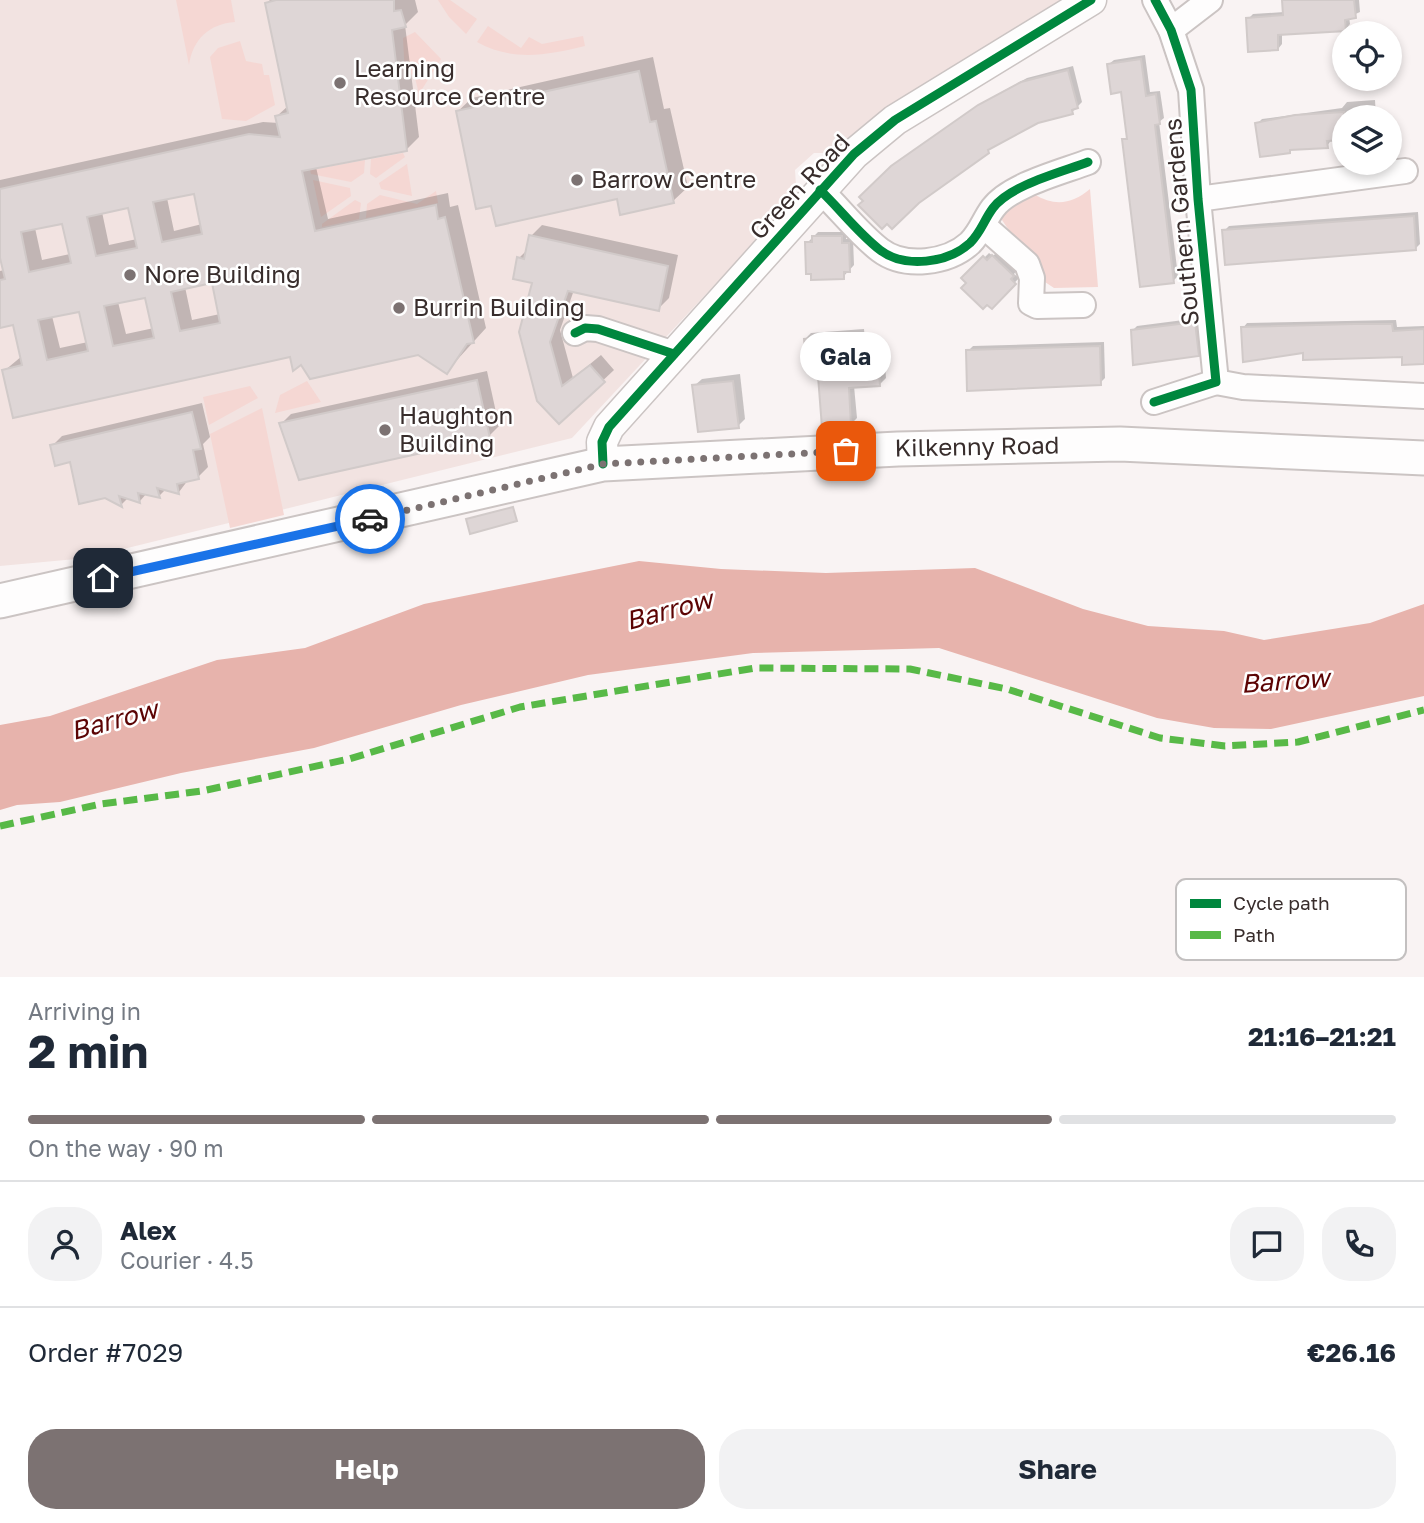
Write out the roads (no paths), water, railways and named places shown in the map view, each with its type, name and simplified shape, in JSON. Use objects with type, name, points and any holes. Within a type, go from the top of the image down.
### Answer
[{"type":"main road","name":"Kilkenny Road","points":[[0,601],[603,464],[898,449],[1120,444],[1424,457]]},
{"type":"street","name":"Green Road","points":[[603,464],[602,442],[609,427],[854,155],[895,120],[1091,0]]},
{"type":"street","name":"Southern Gardens","points":[[1155,0],[1171,30],[1191,90],[1198,199],[1216,382]]},
{"type":"street","points":[[1171,30],[1210,0]]},
{"type":"street","points":[[820,190],[880,250],[893,258],[927,261],[944,259],[968,245],[985,227],[993,208],[1018,189],[1088,162]]},
{"type":"street","name":"Southern Gardens","points":[[1198,199],[1405,171]]},
{"type":"street","points":[[985,227],[1027,264],[1032,278],[1031,303],[1037,306],[1083,305]]},
{"type":"street","points":[[575,333],[586,328],[598,329],[674,354]]},
{"type":"street","points":[[1154,402],[1216,382],[1243,387],[1424,396]]},
{"type":"water","name":"Barrow","points":[[639,561],[721,569],[826,573],[975,568],[1083,609],[1148,626],[1224,631],[1264,640],[1370,623],[1424,604],[1424,696],[1271,729],[1214,728],[1157,718],[939,648],[753,653],[588,675],[461,705],[314,748],[181,773],[60,802],[17,805],[0,810],[0,725],[50,716],[217,660],[305,648],[424,604]]},
{"type":"place","name":"Learning Resource Centre","points":[[340,83]]},
{"type":"place","name":"Barrow Centre","points":[[577,180]]},
{"type":"place","name":"Nore Building","points":[[130,275]]},
{"type":"place","name":"Burrin Building","points":[[399,308]]},
{"type":"place","name":"Haughton Building","points":[[385,430]]},
{"type":"place","name":"Gala","points":[[846,451]]}]
